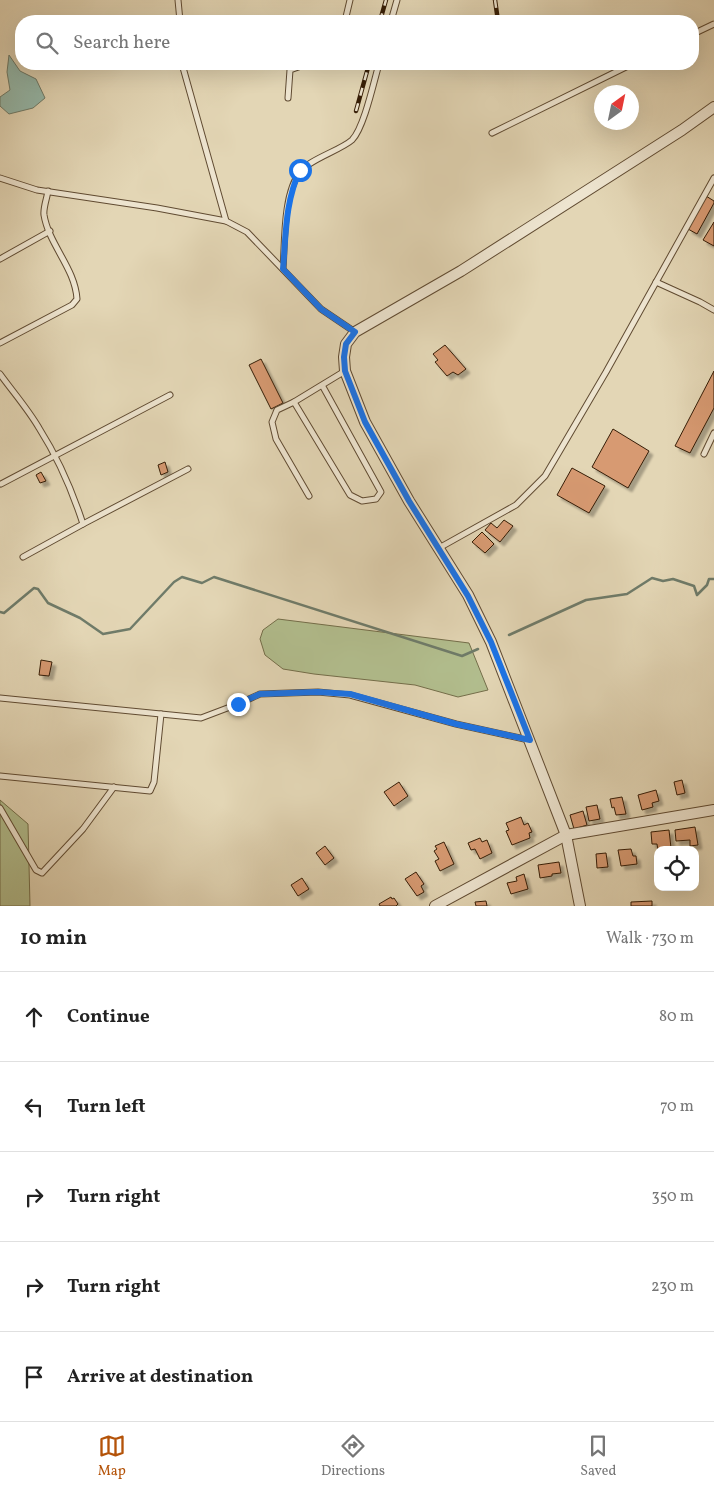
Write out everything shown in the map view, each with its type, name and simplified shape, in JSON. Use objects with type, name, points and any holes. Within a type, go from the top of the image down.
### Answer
[{"type":"street","points":[[580,906],[566,835],[491,642],[468,596],[409,501],[365,422],[345,371],[344,357],[346,344],[355,332],[461,271],[682,130],[714,107]]},
{"type":"street","points":[[435,906],[566,835],[714,810]]},
{"type":"lane","points":[[178,0],[179,15]]},
{"type":"lane","points":[[346,15],[350,0]]},
{"type":"lane","points":[[392,15],[396,0]]},
{"type":"lane","points":[[699,31],[714,24]]},
{"type":"lane","points":[[184,70],[226,221]]},
{"type":"lane","points":[[288,98],[290,70]]},
{"type":"lane","points":[[283,269],[288,206],[293,186],[300,170],[353,139],[364,117],[377,70]]},
{"type":"lane","points":[[492,133],[620,70]]},
{"type":"lane","points":[[0,178],[37,190],[157,208],[226,221],[247,232],[321,309],[355,332]]},
{"type":"lane","points":[[439,548],[516,505],[545,476],[606,372],[714,178]]},
{"type":"lane","points":[[0,343],[72,305],[77,299],[76,286],[43,213],[48,191]]},
{"type":"lane","points":[[0,259],[50,232]]},
{"type":"lane","points":[[656,282],[714,310]]},
{"type":"lane","points":[[309,496],[276,439],[272,422],[277,410],[294,402],[345,371]]},
{"type":"lane","points":[[0,374],[38,426],[55,455],[71,488],[83,524]]},
{"type":"lane","points":[[294,402],[350,495],[362,501],[376,499],[381,492],[322,385]]},
{"type":"lane","points":[[1,484],[170,395]]},
{"type":"lane","points":[[704,454],[714,433]]},
{"type":"lane","points":[[23,557],[188,469]]},
{"type":"lane","points":[[0,698],[201,718],[260,694],[318,692],[350,694],[456,724],[530,740]]},
{"type":"lane","points":[[0,776],[150,791],[154,782],[161,714]]},
{"type":"lane","points":[[0,808],[36,870],[42,873],[83,829],[114,787]]},
{"type":"green space","points":[[278,619],[469,643],[488,690],[458,697],[415,685],[283,669],[265,655],[260,639],[263,630]]},
{"type":"green space","points":[[0,800],[28,824],[30,906],[0,906]]},
{"type":"shaded area","points":[[9,55],[15,64],[15,70],[19,70],[36,79],[45,98],[33,108],[9,114],[0,106],[0,97],[10,90],[7,72]]},
{"type":"building","points":[[706,196],[714,201],[714,203],[697,234],[688,229]]},
{"type":"building","points":[[714,222],[714,246],[703,240]]},
{"type":"building","points":[[445,345],[466,369],[458,375],[453,372],[447,376],[435,362],[438,360],[433,354]]},
{"type":"building","points":[[261,359],[283,403],[271,409],[249,365]]},
{"type":"building","points":[[714,371],[714,408],[690,453],[675,446]]},
{"type":"building","points":[[613,429],[649,451],[628,488],[592,467]]},
{"type":"building","points":[[165,462],[168,472],[161,475],[158,465]]},
{"type":"building","points":[[572,468],[605,486],[589,513],[557,495]]},
{"type":"building","points":[[41,472],[46,481],[40,483],[36,475]]},
{"type":"building","points":[[504,520],[513,526],[500,542],[485,530],[491,523],[497,528]]},
{"type":"building","points":[[482,532],[494,544],[485,553],[472,542]]},
{"type":"building","points":[[41,660],[52,662],[49,676],[39,675]]},
{"type":"building","points":[[682,780],[685,793],[677,795],[674,782]]},
{"type":"building","points":[[399,782],[408,796],[394,806],[384,792]]},
{"type":"building","points":[[656,790],[659,801],[652,803],[653,807],[642,810],[638,795]]},
{"type":"building","points":[[622,797],[626,814],[616,815],[610,799]]},
{"type":"building","points":[[597,805],[600,819],[589,821],[586,807]]},
{"type":"building","points":[[583,811],[587,825],[574,829],[570,815]]},
{"type":"building","points":[[521,817],[524,825],[528,823],[532,832],[529,833],[530,838],[512,845],[506,831],[509,830],[506,823]]},
{"type":"building","points":[[695,827],[698,845],[690,846],[690,840],[676,841],[675,830]]},
{"type":"building","points":[[669,830],[671,846],[652,844],[651,832]]},
{"type":"building","points":[[480,838],[482,842],[487,840],[492,853],[480,859],[475,849],[471,850],[468,843]]},
{"type":"building","points":[[444,842],[454,864],[440,871],[435,861],[439,859],[434,851],[437,849],[435,846]]},
{"type":"building","points":[[325,846],[334,858],[325,865],[316,853]]},
{"type":"building","points":[[631,849],[633,856],[636,856],[637,864],[621,866],[618,850]]},
{"type":"building","points":[[606,853],[608,867],[597,868],[596,854]]},
{"type":"building","points":[[559,862],[561,873],[540,878],[538,865]]},
{"type":"building","points":[[416,872],[424,884],[421,886],[424,892],[417,896],[405,879]]},
{"type":"building","points":[[524,874],[528,889],[511,894],[507,883],[517,881],[516,877]]},
{"type":"building","points":[[302,878],[309,889],[298,896],[291,885]]},
{"type":"building","points":[[391,897],[398,904],[396,906],[380,906],[379,904]]},
{"type":"building","points":[[486,901],[487,906],[476,906],[475,902]]},
{"type":"building","points":[[652,901],[652,906],[631,906],[631,902]]},
{"type":"waterway","points":[[0,612],[4,613],[34,588],[38,589],[48,603],[80,618],[103,634],[130,629],[174,582],[182,577],[202,583],[214,577],[462,656],[478,649]]},
{"type":"waterway","points":[[509,635],[586,600],[627,594],[652,578],[663,581],[673,579],[694,586],[697,595],[707,585],[709,579],[714,579]]},
{"type":"railway","points":[[382,15],[386,0]]},
{"type":"railway","points":[[495,0],[497,15]]},
{"type":"railway","points":[[356,111],[367,70]]},
{"type":"route","points":[[238,704],[260,694],[318,692],[350,694],[456,724],[530,740],[491,642],[468,596],[409,501],[365,422],[345,371],[344,357],[346,344],[355,332],[321,309],[283,269],[288,206],[293,186],[300,170]]}]
